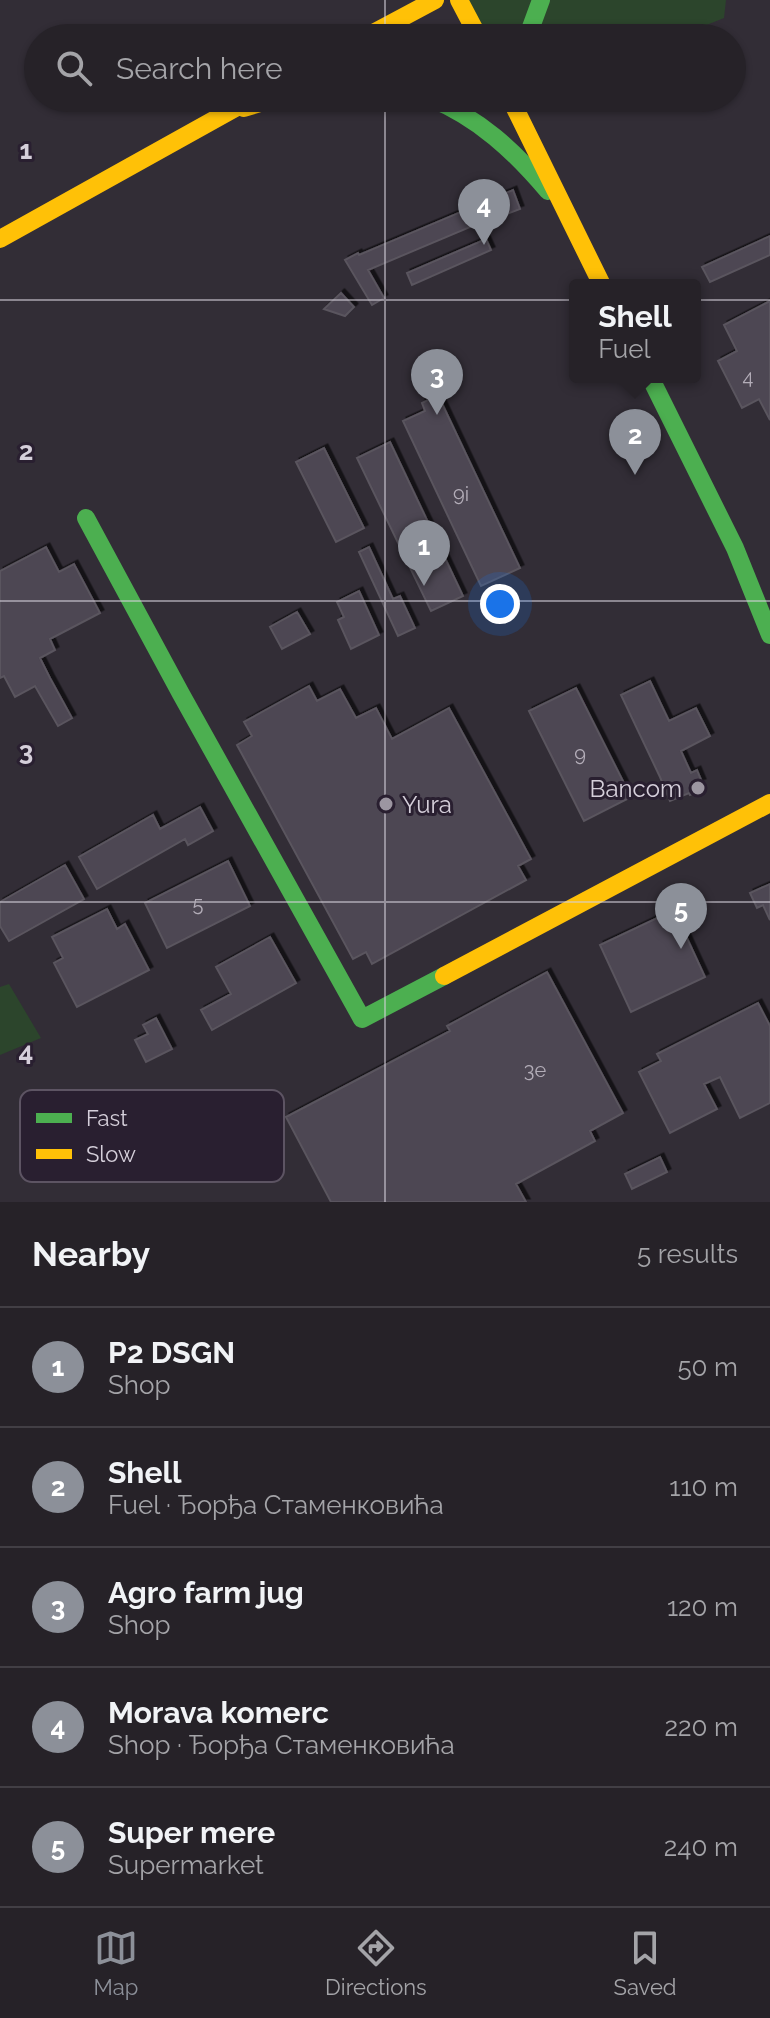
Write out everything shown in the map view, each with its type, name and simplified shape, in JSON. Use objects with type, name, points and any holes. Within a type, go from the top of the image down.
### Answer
[{"type":"street","points":[[390,24],[435,0]]},
{"type":"street","points":[[532,24],[541,0]]},
{"type":"street","points":[[462,6],[472,24]]},
{"type":"street","points":[[0,239],[229,112]]},
{"type":"street","points":[[462,112],[493,133],[524,163],[566,212]]},
{"type":"street","points":[[517,112],[599,279]]},
{"type":"street","points":[[526,112],[530,139]]},
{"type":"street","points":[[653,383],[735,548],[770,635]]},
{"type":"street","points":[[86,518],[362,1019],[770,803]]},
{"type":"green space","points":[[462,0],[726,0],[724,18],[709,24],[473,24]]},
{"type":"green space","points":[[9,984],[41,1038],[0,1055],[0,987]]},
{"type":"building","points":[[513,190],[520,209],[503,213],[368,270],[384,298],[372,305],[345,260],[358,253]]},
{"type":"building","points":[[770,236],[770,255],[710,282],[702,267]]},
{"type":"building","points":[[486,239],[491,250],[412,285],[407,273]]},
{"type":"building","points":[[341,293],[354,307],[345,316],[324,309]]},
{"type":"building","points":[[770,301],[770,420],[759,399],[742,408],[718,361],[737,351],[724,325]]},
{"type":"building","points":[[438,395],[520,568],[481,586],[403,421],[425,411],[422,403]]},
{"type":"building","points":[[390,442],[463,596],[431,611],[357,458]]},
{"type":"building","points":[[324,448],[364,528],[336,542],[296,462]]},
{"type":"building","points":[[46,547],[59,572],[74,564],[100,613],[50,639],[55,650],[40,658],[72,718],[58,726],[35,686],[15,697],[4,676],[0,678],[0,571]]},
{"type":"building","points":[[369,547],[393,599],[400,596],[415,628],[398,636],[359,552]]},
{"type":"building","points":[[359,591],[379,635],[351,649],[338,620],[344,617],[337,602]]},
{"type":"building","points":[[297,612],[310,634],[282,649],[270,627]]},
{"type":"building","points":[[650,681],[669,721],[696,708],[710,736],[681,751],[691,773],[697,770],[702,782],[698,783],[701,790],[670,801],[621,695]]},
{"type":"building","name":"Yura","points":[[309,686],[317,701],[340,689],[356,718],[376,708],[392,739],[449,708],[531,859],[518,866],[526,880],[372,964],[366,952],[353,959],[237,745],[252,736],[244,722]]},
{"type":"building","points":[[576,688],[631,797],[584,821],[529,711]]},
{"type":"building","points":[[200,807],[213,831],[188,845],[185,839],[97,889],[79,857],[153,815],[160,829]]},
{"type":"building","points":[[228,861],[250,906],[167,948],[145,903]]},
{"type":"building","points":[[65,865],[84,899],[9,941],[0,926],[0,902]]},
{"type":"building","points":[[770,884],[770,920],[763,905],[757,908],[750,893]]},
{"type":"building","points":[[107,909],[117,929],[125,924],[149,970],[77,1007],[54,963],[63,958],[52,937]]},
{"type":"building","points":[[674,910],[705,977],[631,1012],[600,945]]},
{"type":"building","points":[[270,937],[296,983],[212,1030],[201,1010],[231,994],[216,967]]},
{"type":"building","points":[[547,972],[623,1113],[590,1131],[595,1141],[516,1184],[526,1202],[331,1202],[286,1117],[450,1031],[447,1026]]},
{"type":"building","points":[[758,1003],[770,1026],[770,1103],[740,1118],[720,1077],[704,1084],[717,1109],[670,1133],[639,1072],[661,1061],[657,1054]]},
{"type":"building","points":[[156,1018],[172,1049],[146,1062],[135,1040],[148,1034],[143,1025]]},
{"type":"building","points":[[660,1157],[667,1172],[632,1189],[625,1174]]},
{"type":"traffic: fast","points":[[532,24],[541,0]]},
{"type":"traffic: fast","points":[[459,112],[495,137],[548,191]]},
{"type":"traffic: fast","points":[[653,383],[735,548],[770,635]]},
{"type":"traffic: fast","points":[[86,518],[362,1019],[444,976]]},
{"type":"traffic: slow","points":[[390,24],[435,0]]},
{"type":"traffic: slow","points":[[459,0],[472,24]]},
{"type":"traffic: slow","points":[[0,239],[228,112]]},
{"type":"traffic: slow","points":[[517,112],[599,279]]},
{"type":"traffic: slow","points":[[444,976],[770,803]]},
{"type":"place","name":"Morava komerc","points":[[484,245]]},
{"type":"place","name":"Agro farm jug","points":[[437,415]]},
{"type":"place","name":"Shell","points":[[635,475]]},
{"type":"place","name":"P2 DSGN","points":[[424,586]]},
{"type":"place","name":"Bancom","points":[[698,788]]},
{"type":"place","name":"Yura","points":[[386,804]]},
{"type":"place","name":"Super mere","points":[[681,949]]}]
